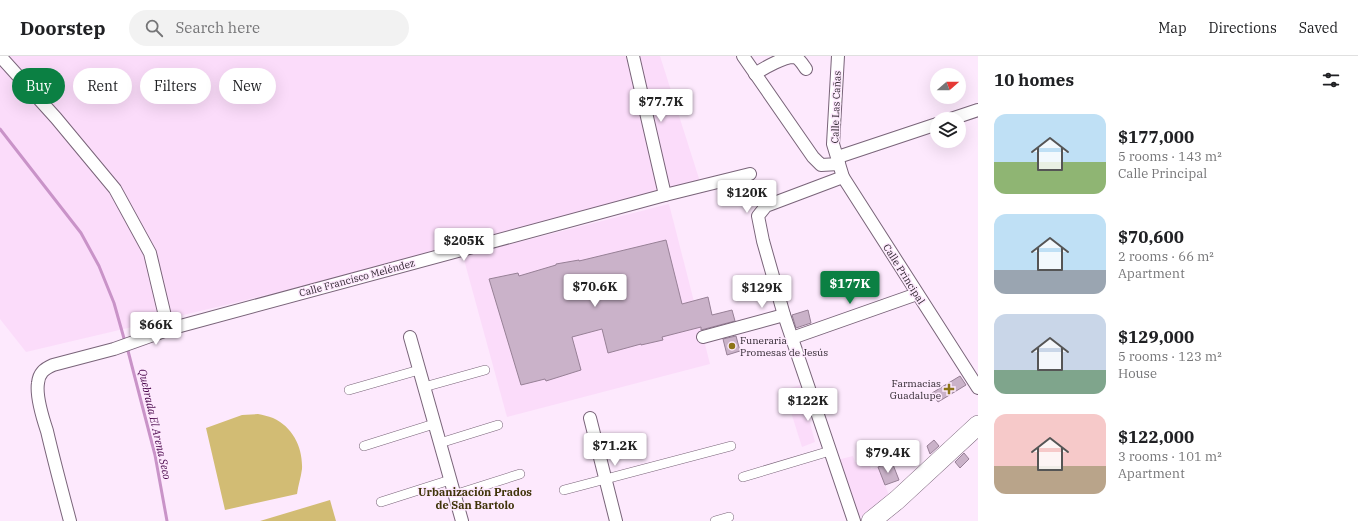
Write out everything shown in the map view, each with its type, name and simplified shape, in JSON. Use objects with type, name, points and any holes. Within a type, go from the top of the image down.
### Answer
[{"type":"main road","points":[[871,521],[978,425]]},
{"type":"street","points":[[0,56],[56,118],[115,189],[150,253],[164,316],[172,328]]},
{"type":"street","points":[[633,56],[665,195]]},
{"type":"street","points":[[743,56],[813,157],[822,165],[839,161],[930,127]]},
{"type":"street","points":[[755,74],[787,56],[795,57],[801,61],[806,69]]},
{"type":"street","name":"Calle Las Cañas","points":[[838,56],[833,144],[839,161]]},
{"type":"street","points":[[966,114],[978,110]]},
{"type":"street","name":"Calle Principal","points":[[839,161],[843,177],[917,294],[976,383]]},
{"type":"street","name":"Calle Francisco Meléndez","points":[[70,521],[38,391],[38,383],[44,368],[120,347],[172,328],[665,195],[750,174]]},
{"type":"street","points":[[843,177],[766,206],[758,216],[763,240],[784,315],[854,521]]},
{"type":"street","points":[[792,338],[917,294]]},
{"type":"street","points":[[703,337],[784,315]]},
{"type":"street","points":[[410,338],[462,521]]},
{"type":"street","points":[[349,390],[419,370]]},
{"type":"street","points":[[424,387],[485,370]]},
{"type":"street","points":[[590,418],[616,521]]},
{"type":"street","points":[[364,446],[434,424]]},
{"type":"street","points":[[440,443],[498,425]]},
{"type":"street","points":[[564,490],[731,446]]},
{"type":"street","points":[[743,477],[830,451]]},
{"type":"street","points":[[454,495],[520,474]]},
{"type":"street","points":[[381,502],[450,480]]},
{"type":"street","points":[[715,521],[729,517]]},
{"type":"shaded area","points":[[0,56],[660,56],[702,188],[234,303],[26,352],[0,319]]},
{"type":"shaded area","points":[[669,204],[710,364],[507,417],[463,256]]},
{"type":"shaded area","points":[[800,385],[815,442],[802,447],[784,390]]},
{"type":"shaded area","points":[[258,414],[271,417],[280,422],[291,433],[299,446],[302,469],[297,494],[225,510],[206,428],[242,415]]},
{"type":"shaded area","points":[[853,456],[855,462],[869,461],[871,469],[878,467],[890,498],[863,519],[855,513],[837,460]]},
{"type":"shaded area","points":[[330,500],[336,521],[260,521]]},
{"type":"building","points":[[666,240],[682,304],[708,297],[712,315],[732,310],[735,321],[701,330],[701,327],[662,337],[663,340],[608,353],[602,329],[572,337],[581,370],[546,381],[545,379],[521,385],[489,279],[518,273],[519,276],[556,264],[579,261]]},
{"type":"building","points":[[808,310],[811,323],[796,328],[792,315]]},
{"type":"building","name":"Funeraria Promesas de Jesús","points":[[736,336],[740,351],[727,355],[723,339]]},
{"type":"building","name":"Farmacias Guadalupe","points":[[960,376],[966,385],[938,402],[932,393]]},
{"type":"building","points":[[934,440],[939,446],[930,454],[927,446]]},
{"type":"building","points":[[964,453],[969,459],[960,468],[955,462]]},
{"type":"building","points":[[892,462],[899,480],[885,485],[878,467]]},
{"type":"waterway","name":"Quebrada El Arena Seco","points":[[0,129],[81,233],[99,266],[114,303],[125,342]]},
{"type":"waterway","name":"Quebrada El Arena Seco","points":[[127,347],[155,455],[167,521]]},
{"type":"place","name":"Funeraria Promesas de Jesús","points":[[732,346]]},
{"type":"place","name":"Farmacias Guadalupe","points":[[949,389]]},
{"type":"district","name":"Urbanización Prados de San Bartolo","points":[[475,498]]}]
